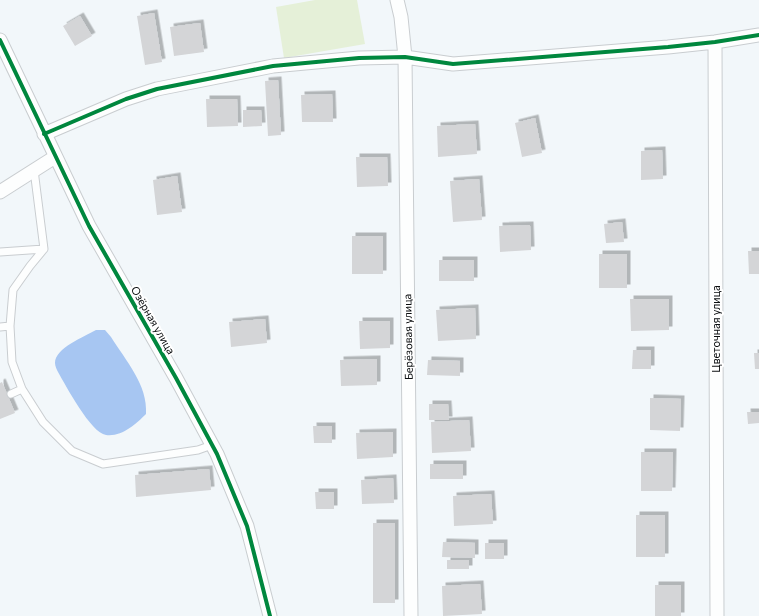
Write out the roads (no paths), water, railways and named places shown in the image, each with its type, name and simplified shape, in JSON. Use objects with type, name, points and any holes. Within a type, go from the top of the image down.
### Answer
[{"type":"street","name":"Берёзовая улица","points":[[397,0],[405,57],[411,616]]},
{"type":"street","points":[[44,134],[126,99],[157,89],[273,66],[359,58],[405,57],[454,64],[715,42],[759,35]]},
{"type":"street","name":"Озёрная улица","points":[[0,40],[89,226],[176,378],[212,445],[247,526],[270,616]]},
{"type":"street","name":"Цветочная улица","points":[[715,42],[717,616]]},
{"type":"street","points":[[0,192],[56,157]]},
{"type":"lane","points":[[34,170],[44,250],[30,266],[13,290],[10,326],[12,362],[22,389],[43,422],[72,451],[103,464],[198,450],[212,445]]},
{"type":"lane","points":[[0,252],[44,250]]},
{"type":"lane","points":[[0,327],[10,326]]},
{"type":"lane","points":[[11,394],[22,389]]},
{"type":"water","points":[[96,330],[105,330],[111,337],[140,383],[146,403],[146,414],[133,426],[118,434],[106,435],[93,426],[79,408],[55,364],[56,358],[60,352]]}]
